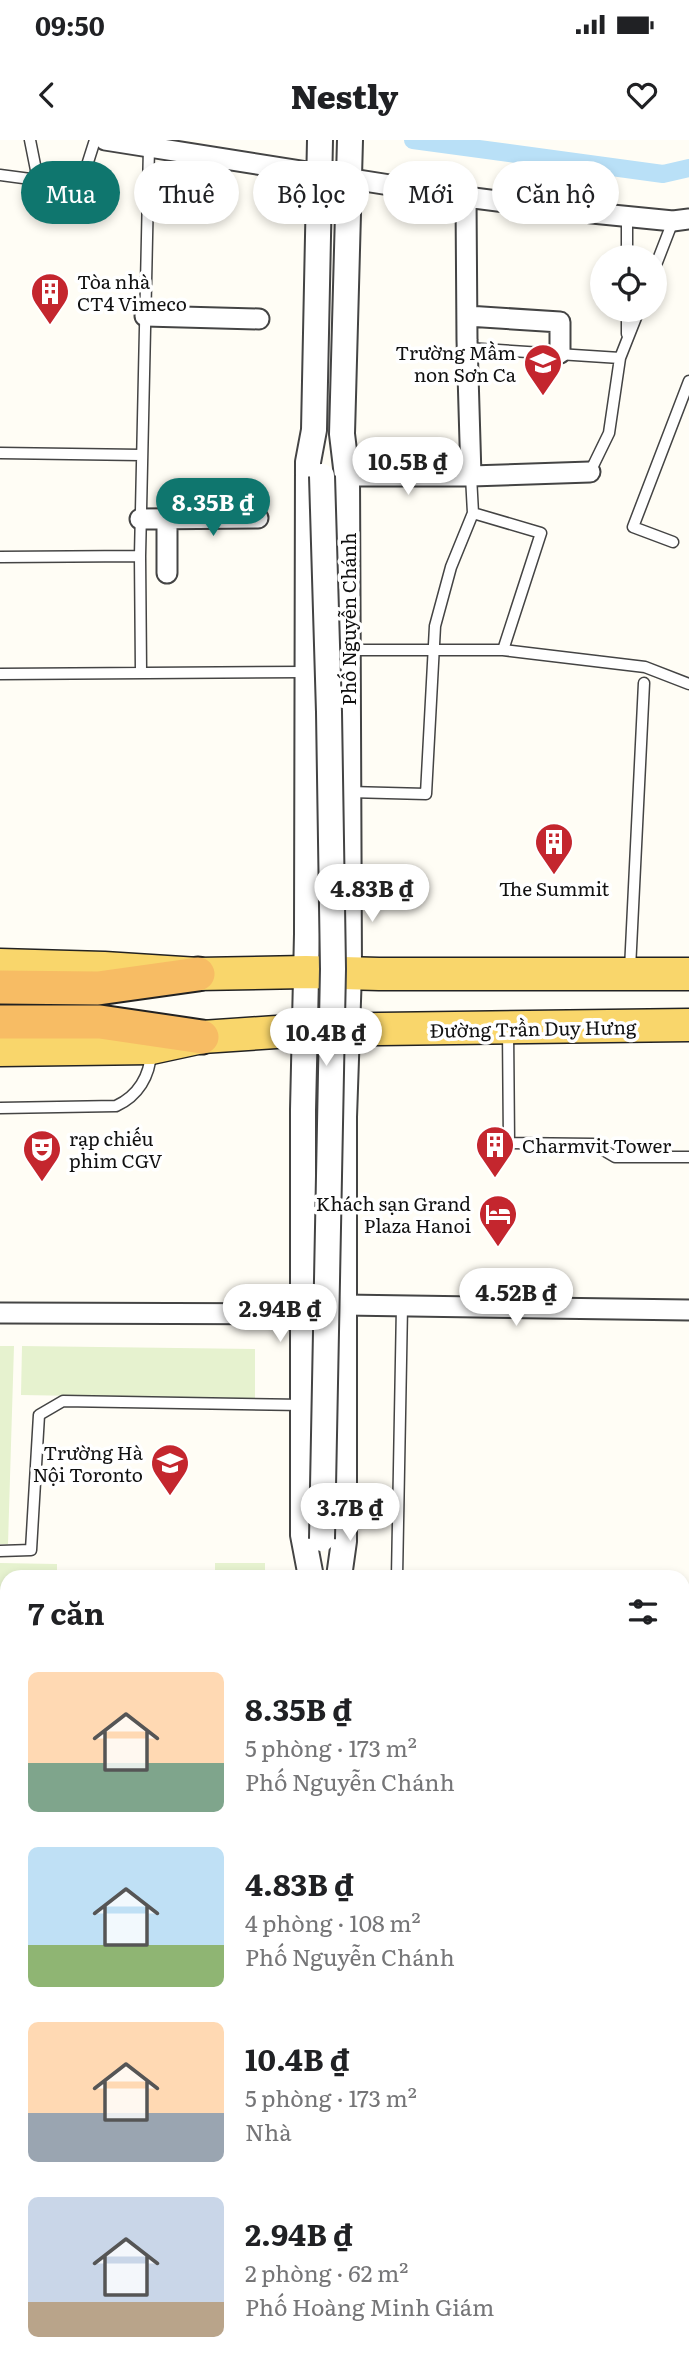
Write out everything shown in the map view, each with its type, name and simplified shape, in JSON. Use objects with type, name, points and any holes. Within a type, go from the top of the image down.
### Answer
[{"type":"highway","points":[[0,987],[99,988],[198,974]]},
{"type":"highway","points":[[0,1022],[100,1022],[202,1037]]},
{"type":"main road","points":[[0,965],[198,974],[689,974]]},
{"type":"main road","name":"Đường Trần Duy Hưng","points":[[0,1050],[152,1048],[202,1037],[306,1030],[689,1025]]},
{"type":"street","points":[[105,140],[253,164]]},
{"type":"street","points":[[319,161],[320,140]]},
{"type":"street","points":[[350,140],[350,161]]},
{"type":"street","points":[[478,198],[681,220]]},
{"type":"street","points":[[310,1570],[303,1535],[303,1110],[308,865],[308,462],[314,430],[317,224]]},
{"type":"street","points":[[312,1570],[321,1539],[333,969],[329,712],[335,476],[342,434],[349,224]]},
{"type":"street","points":[[466,224],[471,477]]},
{"type":"street","points":[[145,316],[259,319]]},
{"type":"street","points":[[467,316],[560,322],[560,353]]},
{"type":"street","points":[[314,430],[335,476]]},
{"type":"street","points":[[335,476],[471,477],[590,472]]},
{"type":"street","name":"Phố Nguyễn Chánh","points":[[335,476],[348,650],[349,972],[344,1117],[344,1541],[339,1570]]},
{"type":"street","points":[[140,519],[258,518]]},
{"type":"street","points":[[167,519],[167,573]]},
{"type":"street","points":[[308,865],[321,889],[329,892],[342,888],[348,877]]},
{"type":"street","points":[[303,1110],[309,1097],[317,1091],[328,1091],[337,1100],[344,1117]]},
{"type":"street","points":[[344,1305],[689,1310]]},
{"type":"street","points":[[0,1313],[303,1314]]},
{"type":"street","points":[[321,1539],[337,1570]]},
{"type":"lane","points":[[30,140],[34,161]]},
{"type":"lane","points":[[88,161],[95,140]]},
{"type":"lane","points":[[141,671],[139,556],[149,147]]},
{"type":"lane","points":[[0,175],[21,178]]},
{"type":"lane","points":[[627,216],[627,245]]},
{"type":"lane","points":[[667,246],[681,220]]},
{"type":"lane","points":[[627,322],[627,341]]},
{"type":"lane","points":[[590,472],[609,433],[620,358],[634,322]]},
{"type":"lane","points":[[467,348],[620,358]]},
{"type":"lane","points":[[673,542],[633,527],[689,381]]},
{"type":"lane","points":[[0,453],[141,455]]},
{"type":"lane","points":[[348,792],[426,794],[435,626],[451,567],[473,513],[471,477]]},
{"type":"lane","points":[[473,513],[541,533],[503,650]]},
{"type":"lane","points":[[0,557],[139,556]]},
{"type":"lane","points":[[348,650],[503,650],[645,667],[689,684]]},
{"type":"lane","points":[[0,674],[306,672]]},
{"type":"lane","points":[[629,975],[644,683]]},
{"type":"lane","points":[[508,1027],[509,1143],[593,1144],[615,1157],[689,1157]]},
{"type":"lane","points":[[0,1108],[116,1106],[130,1100],[136,1092],[150,1069],[152,1048]]},
{"type":"lane","points":[[397,1570],[402,1306]]},
{"type":"lane","points":[[0,1551],[31,1550],[39,1415],[63,1401],[303,1405]]},
{"type":"green space","points":[[0,1346],[14,1346],[8,1544],[0,1544]]},
{"type":"green space","points":[[22,1346],[255,1349],[255,1399],[21,1395]]},
{"type":"green space","points":[[0,1563],[57,1564],[57,1570],[0,1570]]},
{"type":"green space","points":[[215,1563],[265,1563],[265,1570],[215,1570]]},
{"type":"waterway","points":[[413,140],[663,174],[689,168]]},
{"type":"place","name":"Tòa nhà CT4 Vimeco","points":[[50,326]]},
{"type":"place","name":"Trường Mầm non Sơn Ca","points":[[543,397]]},
{"type":"place","name":"The Summit","points":[[554,876]]},
{"type":"place","name":"Charmvit Tower","points":[[495,1179]]},
{"type":"place","name":"rạp chiếu phim CGV","points":[[42,1183]]},
{"type":"place","name":"Khách sạn Grand Plaza Hanoi","points":[[498,1248]]},
{"type":"place","name":"Trường Hà Nội Toronto","points":[[170,1497]]}]
